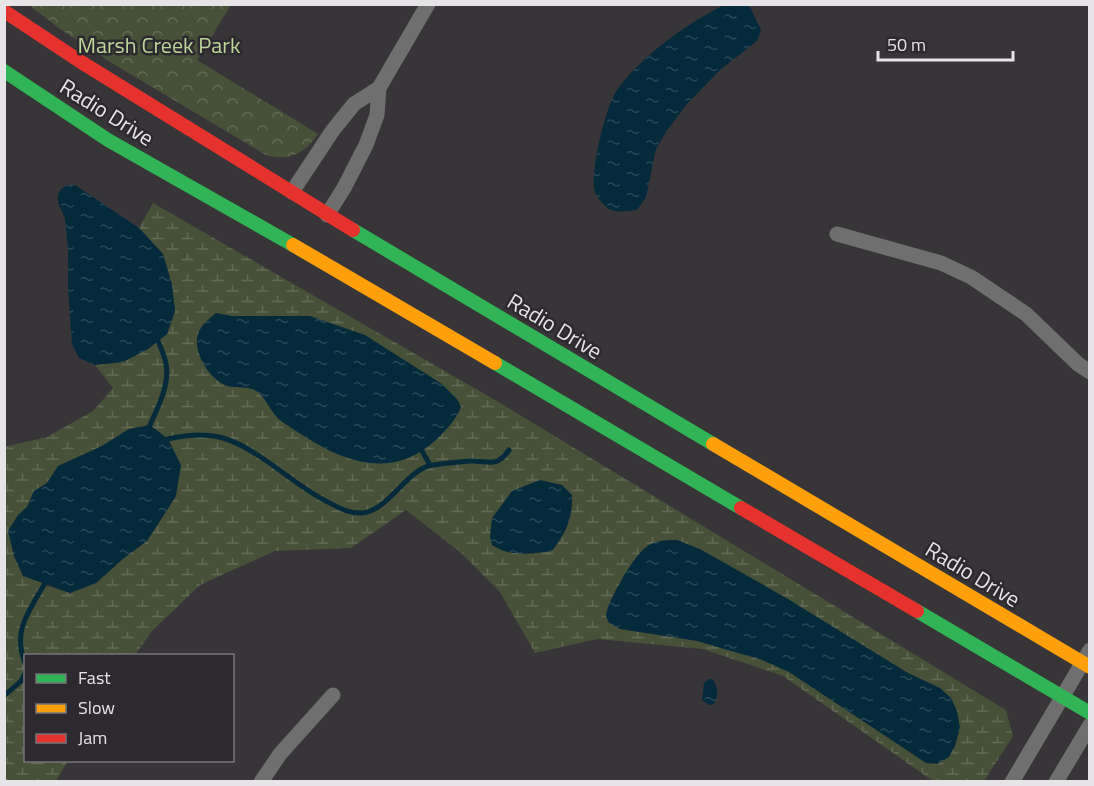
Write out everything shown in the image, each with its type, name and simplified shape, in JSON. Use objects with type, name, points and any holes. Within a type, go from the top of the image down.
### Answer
[{"type":"main road","name":"Radio Drive","points":[[4,11],[81,62],[327,215],[1087,660]]},
{"type":"main road","name":"Radio Drive","points":[[4,71],[108,140],[327,264],[1089,713]]},
{"type":"street","points":[[327,215],[366,145],[377,114],[379,88],[428,4]]},
{"type":"street","points":[[292,192],[333,129],[354,104],[379,88]]},
{"type":"street","points":[[837,234],[941,263],[971,277],[1026,314],[1089,372]]},
{"type":"street","points":[[1012,782],[1061,696],[1087,660]]},
{"type":"street","points":[[261,782],[280,754],[333,695]]},
{"type":"street","points":[[1056,782],[1089,726]]},
{"type":"green space","name":"Marsh Creek Park","points":[[29,5],[231,5],[197,60],[318,134],[308,146],[296,154],[282,157],[266,155],[110,62]]},
{"type":"green space","points":[[153,203],[502,404],[1006,710],[1013,736],[984,781],[933,781],[783,676],[703,649],[597,639],[535,653],[500,592],[460,552],[406,510],[351,548],[275,551],[200,585],[152,631],[136,654],[24,654],[24,762],[67,762],[56,781],[5,781],[4,447],[47,437],[93,411],[113,388],[95,365],[123,362],[148,349],[167,334],[175,311],[172,285],[163,254],[139,228]],"holes":[[[129,429],[176,496],[147,541],[96,583],[70,593],[44,585],[18,515],[27,507],[34,491],[47,483],[58,466],[102,446]]]},
{"type":"water","points":[[724,5],[750,7],[761,30],[757,41],[720,70],[687,104],[668,129],[656,149],[646,197],[637,210],[621,212],[609,209],[596,194],[594,171],[604,124],[617,90],[652,53],[695,21]]},
{"type":"water","points":[[75,185],[139,228],[163,254],[172,285],[175,311],[167,334],[148,349],[123,362],[95,365],[79,358],[72,344],[65,218],[58,203],[58,195],[66,186]]},
{"type":"water","points":[[216,313],[232,316],[310,316],[365,335],[442,384],[457,399],[461,407],[454,421],[436,440],[404,460],[370,463],[337,454],[281,421],[258,392],[227,386],[214,378],[200,357],[197,341],[201,328]]},
{"type":"water","points":[[150,425],[168,439],[181,465],[176,496],[147,541],[96,583],[70,593],[23,576],[14,556],[8,531],[18,515],[27,507],[34,491],[47,483],[58,466],[102,446],[129,429]]},
{"type":"water","points":[[540,480],[562,485],[572,495],[570,518],[565,531],[552,551],[529,554],[513,553],[492,545],[490,537],[492,518],[512,491]]},
{"type":"water","points":[[677,540],[700,549],[788,599],[908,673],[940,688],[951,698],[957,711],[960,728],[949,757],[937,764],[926,763],[789,672],[762,660],[697,641],[620,629],[609,623],[606,616],[607,609],[640,553],[648,545],[656,542]]},
{"type":"water","points":[[709,679],[716,684],[717,694],[714,704],[709,705],[702,700],[704,683]]},
{"type":"waterway","points":[[150,425],[162,395],[167,372],[158,341]]},
{"type":"waterway","points":[[168,439],[209,435],[236,443],[262,458],[311,493],[342,509],[357,513],[372,510],[381,505],[415,473],[424,468],[438,464],[469,461],[496,462],[509,450]]},
{"type":"waterway","points":[[422,451],[430,465]]},
{"type":"waterway","points":[[24,660],[21,643],[23,624],[44,585]]},
{"type":"waterway","points":[[4,696],[21,681],[24,675]]},
{"type":"traffic: fast","points":[[4,71],[108,140],[293,245]]},
{"type":"traffic: fast","points":[[353,230],[713,444]]},
{"type":"traffic: fast","points":[[495,363],[741,508]]},
{"type":"traffic: fast","points":[[917,611],[1090,713]]},
{"type":"traffic: slow","points":[[293,245],[495,363]]},
{"type":"traffic: slow","points":[[713,444],[1090,667]]},
{"type":"traffic: jam","points":[[4,11],[81,62],[353,230]]},
{"type":"traffic: jam","points":[[741,508],[917,611]]}]
